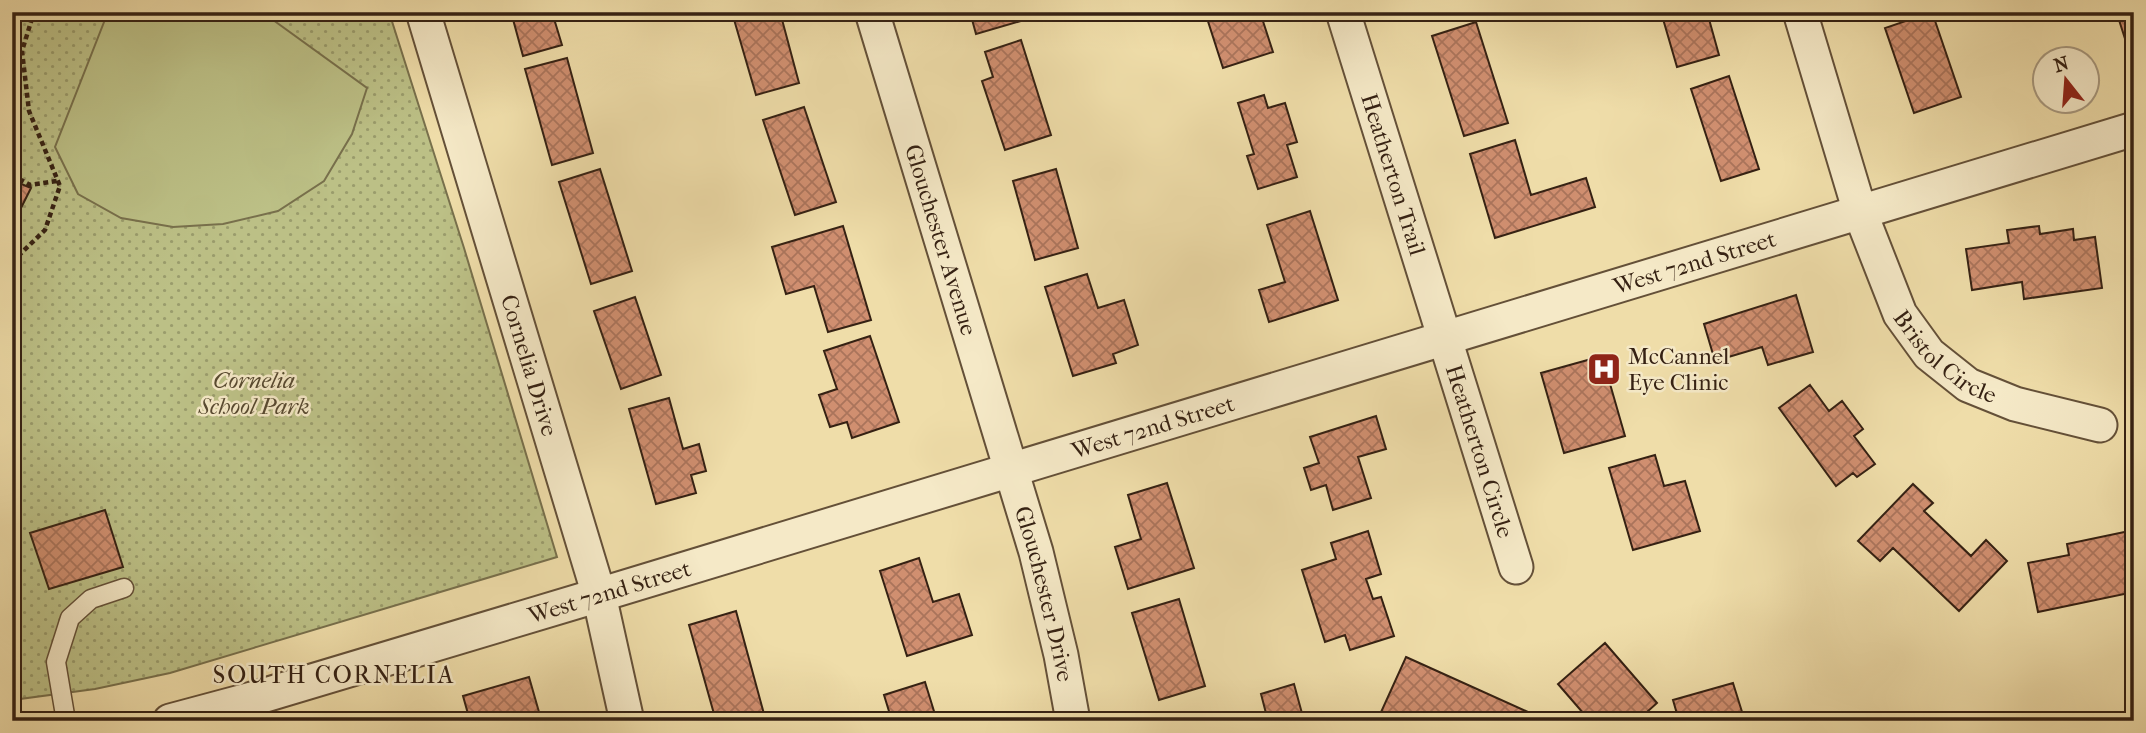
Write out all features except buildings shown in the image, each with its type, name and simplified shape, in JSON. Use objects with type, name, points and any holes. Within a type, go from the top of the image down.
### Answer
[{"type":"street","name":"Cornelia Drive","points":[[423,12],[600,595],[627,721]]},
{"type":"street","name":"Glouchester Avenue","points":[[872,12],[1010,468]]},
{"type":"street","name":"Heatherton Trail","points":[[1343,12],[1443,338]]},
{"type":"street","name":"Bristol Circle","points":[[1800,12],[1860,212],[1900,314],[1930,354],[1968,385],[2015,404],[2100,425]]},
{"type":"street","name":"West 72nd Street","points":[[170,721],[600,595],[1010,468],[2134,129]]},
{"type":"street","name":"Heatherton Circle","points":[[1443,338],[1516,567]]},
{"type":"street","name":"Glouchester Drive","points":[[1010,468],[1036,552],[1058,642],[1073,721]]},
{"type":"lane","points":[[66,721],[57,662],[70,618],[91,599],[124,588]]},
{"type":"path","points":[[12,262],[45,230],[60,186],[29,111],[22,51],[34,12]]},
{"type":"path","points":[[12,175],[30,185],[57,181]]},
{"type":"path","points":[[12,381],[12,433]]},
{"type":"path","points":[[12,714],[14,721]]},
{"type":"green space","name":"Cornelia School Park","points":[[12,12],[389,12],[464,248],[557,557],[170,673],[95,689],[12,700]]},
{"type":"green space","points":[[108,12],[262,12],[367,88],[352,134],[324,181],[278,211],[223,224],[173,227],[121,218],[78,194],[55,147]]},
{"type":"place","name":"McCannel Eye Clinic","points":[[1604,369]]},
{"type":"district","name":"SOUTH CORNELIA","points":[[334,675]]}]
